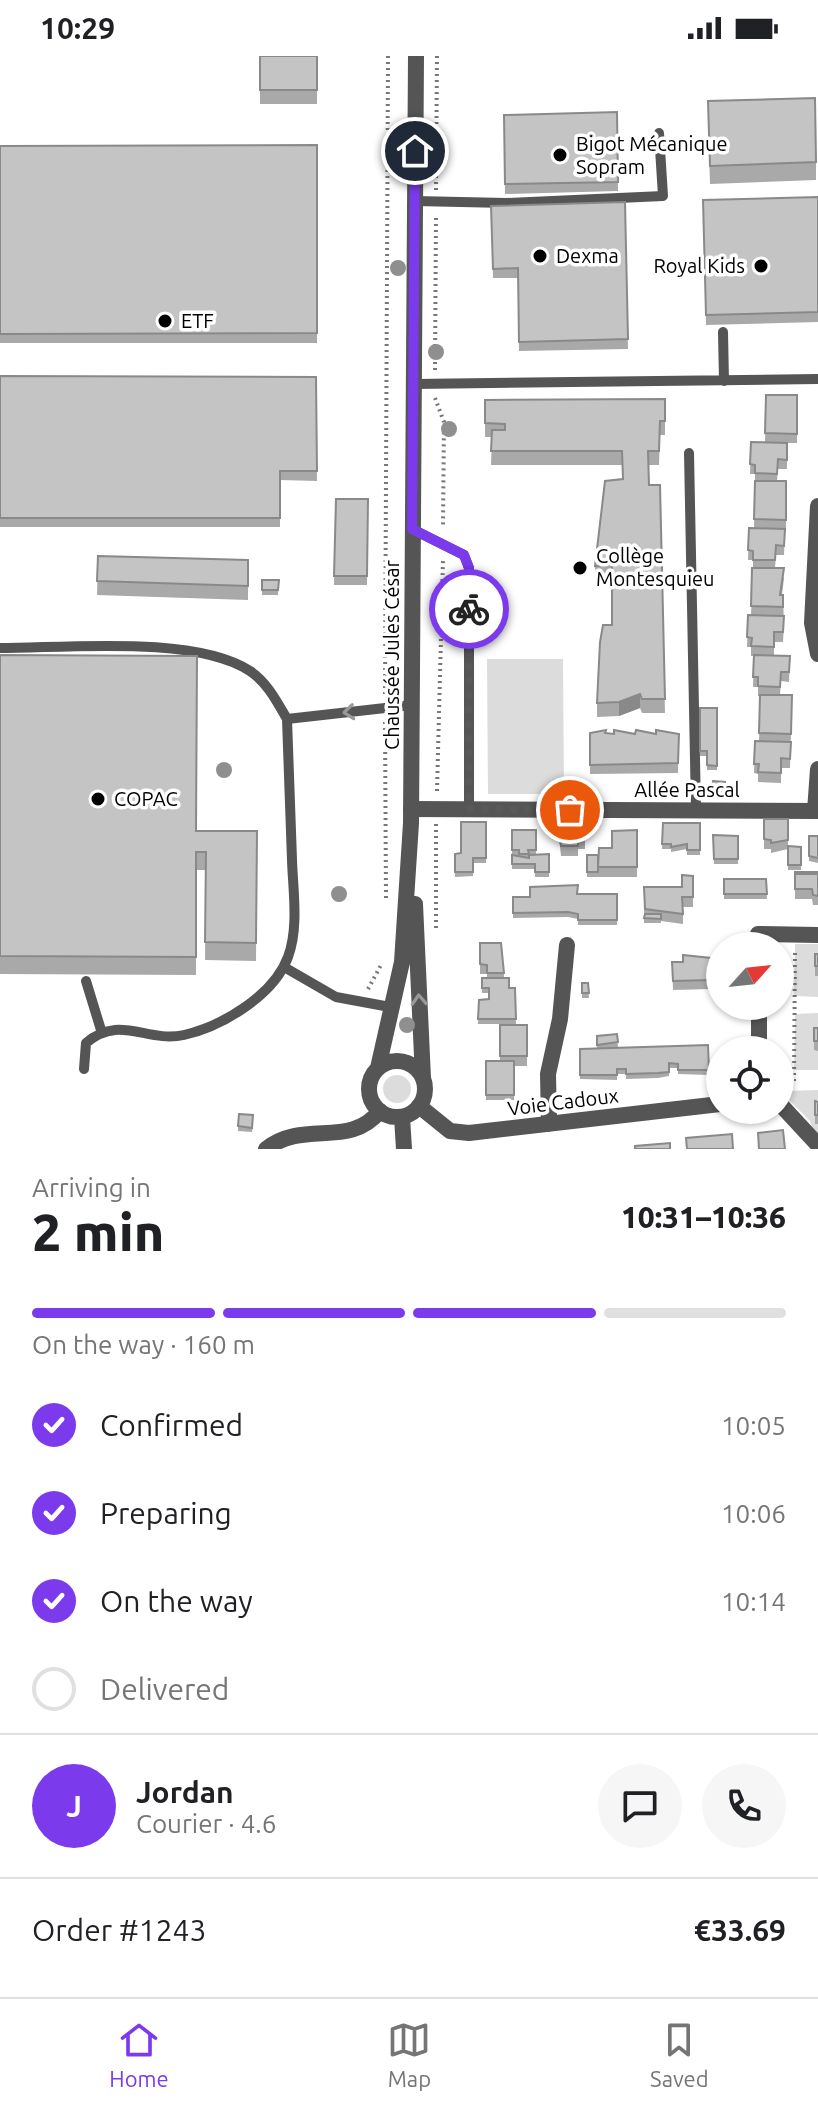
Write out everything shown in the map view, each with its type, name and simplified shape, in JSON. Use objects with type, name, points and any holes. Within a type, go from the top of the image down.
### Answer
[{"type":"street","name":"Chaussée Jules César","points":[[378,1068],[402,962],[411,816],[416,56]]},
{"type":"street","points":[[818,506],[812,623],[818,654]]},
{"type":"street","points":[[817,811],[818,769]]},
{"type":"street","name":"Allée Pascal","points":[[411,816],[469,809],[817,811]]},
{"type":"street","name":"Chaussée Jules César","points":[[411,816],[423,1078]]},
{"type":"street","points":[[795,935],[818,935]]},
{"type":"street","points":[[549,1124],[548,1074],[560,1019],[567,945]]},
{"type":"street","points":[[394,1061],[411,1065],[423,1078],[425,1094],[419,1106],[402,1117],[380,1111],[369,1093],[369,1084],[378,1068],[394,1061]]},
{"type":"street","name":"Voie Cadoux","points":[[419,1106],[450,1131],[469,1133],[706,1106]]},
{"type":"street","points":[[266,1149],[279,1139],[303,1136],[347,1138],[372,1123],[380,1111]]},
{"type":"street","points":[[402,1117],[404,1149]]},
{"type":"street","points":[[794,1119],[818,1145]]},
{"type":"lane","points":[[415,201],[506,203],[663,196],[659,133]]},
{"type":"lane","points":[[723,332],[724,381]]},
{"type":"lane","points":[[414,384],[818,379]]},
{"type":"lane","points":[[689,453],[696,810]]},
{"type":"lane","points":[[412,529],[464,555],[469,568],[469,809]]},
{"type":"lane","points":[[0,648],[174,649],[206,653],[251,672],[273,694],[287,719],[295,921],[284,967],[276,979],[216,1025],[181,1036],[147,1035],[125,1029],[101,1030],[86,1043],[84,1069]]},
{"type":"lane","points":[[287,719],[412,705]]},
{"type":"lane","points":[[284,967],[336,997],[390,1007]]},
{"type":"lane","points":[[86,981],[101,1030]]},
{"type":"path","points":[[386,910],[388,56]]},
{"type":"path","points":[[437,56],[435,406],[444,422],[437,798]]},
{"type":"path","points":[[436,819],[437,922]]},
{"type":"path","points":[[794,1081],[795,935]]},
{"type":"path","points":[[360,1002],[386,956]]},
{"type":"shaded area","points":[[487,659],[563,659],[564,794],[488,794]]},
{"type":"shaded area","points":[[795,944],[818,944],[818,997],[794,996]]},
{"type":"shaded area","points":[[818,1013],[818,1070],[794,1070],[795,1014]]},
{"type":"shaded area","points":[[397,1075],[407,1079],[411,1089],[407,1099],[397,1103],[387,1099],[383,1089],[387,1079]]},
{"type":"shaded area","points":[[818,1090],[818,1133],[814,1133],[810,1121],[794,1105],[794,1091]]},
{"type":"building","points":[[260,56],[317,56],[317,90],[260,90]]},
{"type":"building","points":[[815,98],[816,162],[710,166],[708,101]]},
{"type":"building","points":[[617,112],[618,182],[505,184],[504,115]]},
{"type":"building","points":[[317,145],[317,333],[0,334],[0,146]]},
{"type":"building","name":"Royal Kids","points":[[818,197],[818,312],[706,315],[703,200]]},
{"type":"building","points":[[625,202],[628,339],[519,342],[518,268],[493,269],[491,206]]},
{"type":"building","points":[[0,376],[316,377],[317,471],[280,471],[280,518],[0,518]]},
{"type":"building","points":[[766,395],[797,395],[797,434],[765,433]]},
{"type":"building","points":[[665,399],[665,421],[660,421],[659,451],[648,451],[649,485],[660,485],[665,699],[642,699],[640,694],[619,702],[597,703],[603,625],[612,625],[612,564],[595,566],[605,481],[623,479],[622,451],[491,451],[492,430],[505,430],[505,424],[485,423],[485,400]]},
{"type":"building","points":[[751,442],[787,443],[787,460],[778,459],[777,474],[755,473],[755,465],[750,464]]},
{"type":"building","points":[[755,481],[786,481],[786,520],[754,519]]},
{"type":"building","points":[[336,499],[368,499],[367,576],[334,576]]},
{"type":"building","points":[[749,528],[785,529],[784,546],[776,545],[775,560],[753,560],[753,551],[748,550]]},
{"type":"building","points":[[98,556],[248,560],[248,586],[97,581]]},
{"type":"building","points":[[752,568],[784,568],[780,595],[783,595],[783,607],[751,606]]},
{"type":"building","points":[[262,580],[279,580],[278,590],[262,590]]},
{"type":"building","points":[[748,615],[784,616],[783,632],[774,632],[774,647],[751,646],[752,638],[747,637]]},
{"type":"building","name":"COPAC","points":[[0,655],[197,656],[196,831],[257,831],[256,943],[205,942],[206,852],[196,852],[196,957],[0,956]]},
{"type":"building","points":[[754,655],[790,656],[789,672],[781,672],[780,687],[758,686],[758,677],[753,677]]},
{"type":"building","points":[[760,695],[792,695],[791,734],[759,733]]},
{"type":"building","points":[[700,708],[717,708],[717,766],[707,765],[707,751],[700,751]]},
{"type":"building","points":[[606,730],[605,733],[614,734],[614,730],[635,734],[636,730],[656,734],[656,730],[679,734],[678,763],[590,765],[590,733]]},
{"type":"building","points":[[755,741],[791,742],[790,759],[781,758],[781,773],[758,772],[759,764],[754,764]]},
{"type":"building","points":[[713,781],[725,782],[725,789],[712,788]]},
{"type":"building","points":[[557,818],[585,818],[585,839],[578,839],[578,846],[561,846]]},
{"type":"building","points":[[764,819],[788,819],[788,840],[771,843],[771,840],[764,839]]},
{"type":"building","points":[[461,822],[486,822],[486,858],[473,858],[473,872],[455,872],[455,854],[461,853]]},
{"type":"building","points":[[663,823],[700,823],[700,850],[687,850],[687,844],[671,847],[671,844],[662,844]]},
{"type":"building","points":[[512,830],[536,830],[536,850],[519,854],[519,850],[512,850]]},
{"type":"building","points":[[637,830],[637,867],[598,867],[599,848],[612,848],[612,831]]},
{"type":"building","points":[[713,835],[738,836],[738,859],[714,859]]},
{"type":"building","points":[[809,836],[818,836],[818,858],[809,856]]},
{"type":"building","points":[[788,846],[801,847],[801,865],[788,865]]},
{"type":"building","points":[[549,854],[549,872],[535,872],[535,864],[512,864],[512,855],[529,858],[529,855]]},
{"type":"building","points":[[587,855],[598,855],[598,872],[587,872]]},
{"type":"building","points":[[818,872],[818,874],[795,874]]},
{"type":"building","points":[[795,874],[818,874],[818,896],[813,895],[812,889],[795,889]]},
{"type":"building","points":[[682,875],[693,876],[693,897],[682,897],[683,914],[645,909],[644,887],[682,887]]},
{"type":"building","points":[[724,879],[766,879],[767,894],[724,894]]},
{"type":"building","points":[[578,885],[577,894],[617,894],[617,920],[578,920],[578,914],[568,912],[513,913],[513,897],[530,897],[530,887]]},
{"type":"building","points":[[645,914],[661,914],[661,919],[644,918]]},
{"type":"building","points":[[480,943],[501,943],[504,973],[487,973],[487,965],[480,964]]},
{"type":"building","points":[[683,955],[706,957],[706,980],[673,981],[672,962],[683,962]]},
{"type":"building","points":[[482,978],[509,978],[509,988],[515,988],[516,1019],[478,1019],[479,1000],[489,999],[489,988],[482,988]]},
{"type":"building","points":[[582,983],[588,983],[589,993],[582,993]]},
{"type":"building","points":[[500,1025],[527,1025],[527,1056],[500,1056]]},
{"type":"building","points":[[814,1028],[818,1028],[818,1041],[814,1041]]},
{"type":"building","points":[[617,1034],[618,1042],[597,1045],[597,1036]]},
{"type":"building","points":[[706,1045],[706,1070],[678,1070],[678,1064],[669,1063],[669,1072],[626,1074],[626,1069],[617,1069],[617,1075],[580,1075],[580,1049]]},
{"type":"building","points":[[486,1061],[514,1061],[514,1095],[486,1095]]},
{"type":"building","points":[[815,1101],[818,1102],[818,1115],[815,1115]]},
{"type":"building","points":[[239,1114],[253,1115],[252,1128],[238,1126]]},
{"type":"building","points":[[783,1130],[785,1149],[759,1149],[758,1133]]},
{"type":"building","points":[[732,1134],[733,1149],[687,1149],[686,1138]]},
{"type":"building","points":[[670,1143],[670,1149],[635,1149],[635,1146]]},
{"type":"way so far","points":[[469,609],[469,809],[570,810]]},
{"type":"place","name":"Bigot Mécanique Sopram","points":[[560,155]]},
{"type":"place","name":"Dexma","points":[[540,256]]},
{"type":"place","name":"Royal Kids","points":[[761,266]]},
{"type":"place","name":"ETF","points":[[165,321]]},
{"type":"place","name":"Collège Montesquieu","points":[[580,568]]},
{"type":"place","name":"COPAC","points":[[98,799]]},
{"type":"route","points":[[415,151],[412,529],[464,555],[469,568],[469,609]]}]
